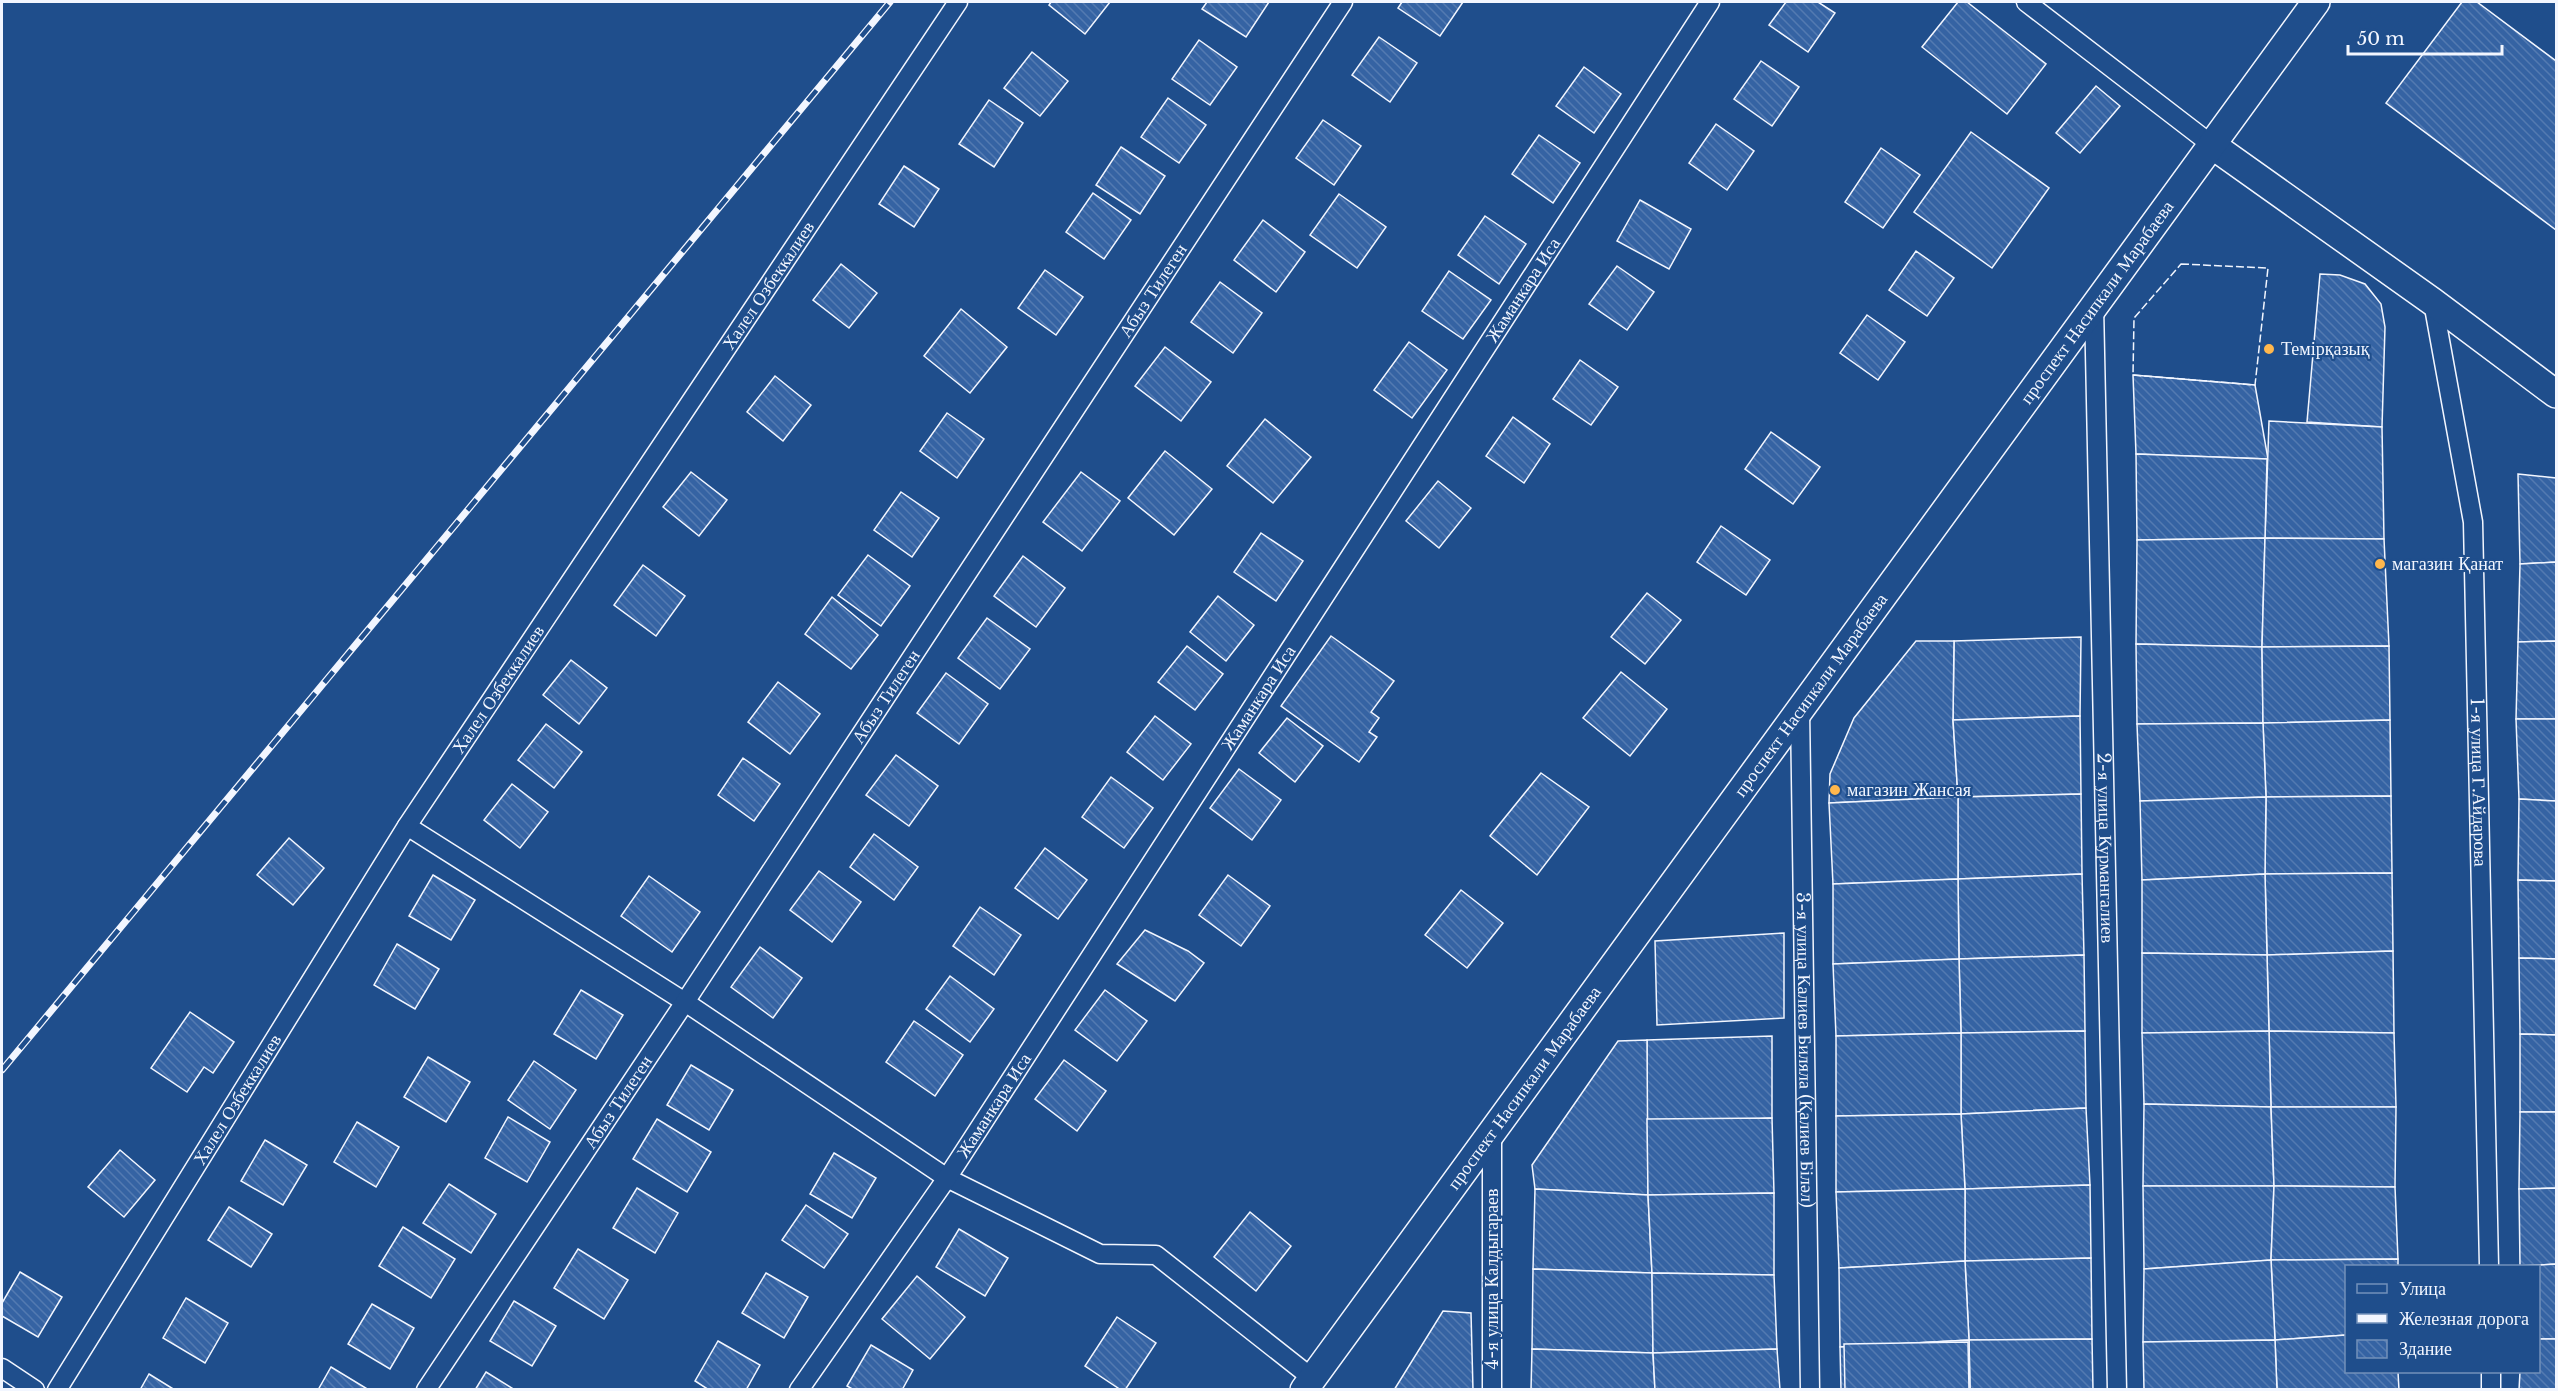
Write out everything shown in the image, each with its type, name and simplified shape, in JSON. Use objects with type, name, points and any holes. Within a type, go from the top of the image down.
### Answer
[{"type":"main road","name":"проспект Насипкали Марабаева","points":[[1308,1384],[2316,2]]},
{"type":"main road","points":[[2212,145],[2433,302],[2556,394]]},
{"type":"street","name":"Халел Озбеккалиев","points":[[57,1389],[406,826],[958,2]]},
{"type":"street","name":"Абыз Тилеген","points":[[426,1389],[685,1002],[1342,2]]},
{"type":"street","name":"Жаманкара Иса","points":[[799,1389],[947,1178],[1710,2]]},
{"type":"street","points":[[2026,2],[2212,145]]},
{"type":"street","name":"1-я улица Г.Айдарова","points":[[2433,302],[2473,522],[2489,1265]]},
{"type":"street","name":"2-я улица Курмангалиев","points":[[2094,305],[2117,1389]]},
{"type":"street","name":"3-я улица Калиев Биляла (Қалиев Біләл)","points":[[1800,710],[1810,1389]]},
{"type":"street","points":[[406,826],[685,1002],[947,1178],[1100,1254],[1156,1255],[1308,1384]]},
{"type":"street","name":"4-я улица Калдыгараев","points":[[1492,1133],[1492,1389]]},
{"type":"street","points":[[2,1368],[35,1389]]},
{"type":"street","points":[[2491,1373],[2491,1389]]},
{"type":"building","points":[[1051,2],[1110,2],[1085,34],[1049,5]]},
{"type":"building","points":[[1207,2],[1269,2],[1246,37],[1202,9]]},
{"type":"building","points":[[1402,2],[1463,2],[1440,36],[1398,8]]},
{"type":"building","points":[[1786,2],[1818,2],[1835,13],[1808,52],[1769,25]]},
{"type":"building","points":[[1958,2],[1967,2],[2046,64],[2007,114],[1922,47]]},
{"type":"building","points":[[2462,2],[2477,2],[2556,61],[2556,230],[2386,103]]},
{"type":"building","points":[[1379,37],[1417,63],[1390,102],[1352,75]]},
{"type":"building","points":[[1199,40],[1237,67],[1210,105],[1172,79]]},
{"type":"building","points":[[1032,52],[1068,81],[1040,116],[1004,88]]},
{"type":"building","points":[[1761,61],[1799,87],[1772,126],[1734,99]]},
{"type":"building","points":[[1584,67],[1621,94],[1594,133],[1556,106]]},
{"type":"building","points":[[2096,86],[2120,106],[2080,153],[2056,133]]},
{"type":"building","points":[[1168,98],[1206,125],[1179,163],[1141,137]]},
{"type":"building","points":[[989,100],[1023,123],[994,167],[959,144]]},
{"type":"building","points":[[1323,120],[1361,146],[1334,185],[1296,158]]},
{"type":"building","points":[[1716,124],[1754,151],[1727,190],[1689,163]]},
{"type":"building","points":[[1971,132],[2049,188],[1992,268],[1914,212]]},
{"type":"building","points":[[1539,135],[1580,163],[1553,203],[1512,174]]},
{"type":"building","points":[[1121,147],[1165,176],[1140,214],[1096,185]]},
{"type":"building","points":[[1881,148],[1920,175],[1883,228],[1845,202]]},
{"type":"building","points":[[904,166],[939,189],[914,227],[879,204]]},
{"type":"building","points":[[1093,193],[1131,220],[1104,259],[1066,232]]},
{"type":"building","points":[[1339,194],[1386,227],[1357,268],[1310,235]]},
{"type":"building","points":[[1640,200],[1691,229],[1669,269],[1617,241]]},
{"type":"building","points":[[1485,216],[1526,244],[1499,284],[1458,255]]},
{"type":"building","points":[[1263,220],[1305,252],[1276,292],[1234,260]]},
{"type":"building","points":[[1916,251],[1954,278],[1927,316],[1889,290]]},
{"type":"building","points":[[841,264],[877,293],[849,328],[813,300]]},
{"type":"building","points":[[1617,266],[1654,292],[1627,330],[1589,304]]},
{"type":"building","points":[[1045,270],[1083,297],[1056,335],[1018,308]]},
{"type":"building","points":[[1449,271],[1491,300],[1463,339],[1422,311]]},
{"type":"building","points":[[2320,274],[2340,275],[2365,284],[2381,304],[2385,327],[2382,427],[2307,422]]},
{"type":"building","points":[[1220,282],[1262,313],[1233,353],[1191,322]]},
{"type":"building","points":[[961,309],[1007,347],[970,393],[924,356]]},
{"type":"building","points":[[1867,315],[1905,342],[1878,380],[1840,353]]},
{"type":"building","points":[[1409,342],[1447,370],[1412,418],[1374,390]]},
{"type":"building","points":[[1165,347],[1211,382],[1181,421],[1135,386]]},
{"type":"building","points":[[1580,360],[1618,387],[1591,425],[1553,399]]},
{"type":"building","points":[[2133,375],[2255,385],[2268,459],[2136,454]]},
{"type":"building","points":[[775,376],[811,405],[783,441],[747,412]]},
{"type":"building","points":[[947,413],[984,439],[957,478],[920,451]]},
{"type":"building","points":[[1513,417],[1550,444],[1524,483],[1486,456]]},
{"type":"building","points":[[1265,419],[1311,457],[1273,503],[1227,466]]},
{"type":"building","points":[[2269,421],[2382,427],[2384,539],[2265,538]]},
{"type":"building","points":[[1771,432],[1820,467],[1793,504],[1745,469]]},
{"type":"building","points":[[1165,451],[1212,489],[1174,535],[1128,498]]},
{"type":"building","points":[[2136,454],[2267,459],[2265,538],[2137,540]]},
{"type":"building","points":[[691,472],[727,500],[699,536],[663,507]]},
{"type":"building","points":[[1081,472],[1120,501],[1082,551],[1043,522]]},
{"type":"building","points":[[2518,474],[2556,478],[2556,562],[2520,564]]},
{"type":"building","points":[[1438,481],[1471,508],[1439,548],[1406,521]]},
{"type":"building","points":[[901,492],[939,518],[912,557],[874,530]]},
{"type":"building","points":[[1721,526],[1770,560],[1746,595],[1697,562]]},
{"type":"building","points":[[1261,533],[1303,561],[1276,601],[1234,572]]},
{"type":"building","points":[[2265,538],[2262,647],[2136,644],[2137,540]]},
{"type":"building","points":[[2265,538],[2384,539],[2389,646],[2262,647]]},
{"type":"building","points":[[868,555],[910,586],[881,626],[838,595]]},
{"type":"building","points":[[1023,556],[1065,588],[1036,627],[994,596]]},
{"type":"building","points":[[2556,562],[2556,641],[2518,642],[2520,564]]},
{"type":"building","points":[[643,565],[685,596],[656,636],[614,605]]},
{"type":"building","points":[[1647,593],[1681,620],[1645,664],[1611,637]]},
{"type":"building","points":[[1218,596],[1254,625],[1226,661],[1190,632]]},
{"type":"building","points":[[832,597],[878,635],[851,669],[805,634]]},
{"type":"building","points":[[987,618],[1030,649],[1000,689],[958,658]]},
{"type":"building","points":[[1331,636],[1394,681],[1371,712],[1379,718],[1369,732],[1377,737],[1359,762],[1281,706]]},
{"type":"building","points":[[2081,637],[2080,716],[1953,720],[1954,641]]},
{"type":"building","points":[[1916,641],[1954,641],[1953,720],[1958,797],[1829,803],[1830,774],[1854,718]]},
{"type":"building","points":[[2556,641],[2556,719],[2516,719],[2518,642]]},
{"type":"building","points":[[2136,644],[2262,647],[2263,723],[2137,724]]},
{"type":"building","points":[[1187,646],[1223,674],[1195,710],[1158,682]]},
{"type":"building","points":[[2389,646],[2390,720],[2263,723],[2262,647]]},
{"type":"building","points":[[571,660],[607,688],[579,724],[543,695]]},
{"type":"building","points":[[1621,672],[1667,709],[1630,756],[1583,718]]},
{"type":"building","points":[[946,673],[988,704],[959,744],[917,713]]},
{"type":"building","points":[[778,682],[820,714],[790,754],[748,722]]},
{"type":"building","points":[[1155,716],[1191,744],[1163,780],[1127,752]]},
{"type":"building","points":[[2080,716],[2081,794],[1958,797],[1953,720]]},
{"type":"building","points":[[1287,718],[1323,746],[1295,782],[1259,753]]},
{"type":"building","points":[[2516,719],[2556,719],[2556,801],[2519,799]]},
{"type":"building","points":[[2390,720],[2391,796],[2266,797],[2263,723]]},
{"type":"building","points":[[2263,723],[2266,797],[2140,801],[2137,724]]},
{"type":"building","points":[[546,724],[582,752],[554,788],[518,760]]},
{"type":"building","points":[[896,755],[938,786],[909,826],[866,795]]},
{"type":"building","points":[[743,758],[780,784],[754,821],[718,795]]},
{"type":"building","points":[[1239,769],[1281,800],[1252,840],[1210,808]]},
{"type":"building","points":[[1541,773],[1589,807],[1537,875],[1490,836]]},
{"type":"building","points":[[1111,777],[1153,808],[1124,848],[1082,817]]},
{"type":"building","points":[[512,784],[548,812],[520,848],[484,820]]},
{"type":"building","points":[[2081,794],[2082,874],[1958,879],[1958,797]]},
{"type":"building","points":[[2391,796],[2392,873],[2265,874],[2266,797]]},
{"type":"building","points":[[1958,797],[1958,879],[1833,884],[1829,803]]},
{"type":"building","points":[[2266,797],[2265,874],[2142,880],[2140,801]]},
{"type":"building","points":[[2519,799],[2556,801],[2556,881],[2518,880]]},
{"type":"building","points":[[874,834],[918,867],[894,900],[850,867]]},
{"type":"building","points":[[289,838],[324,868],[293,905],[257,875]]},
{"type":"building","points":[[1045,848],[1087,880],[1058,919],[1015,888]]},
{"type":"building","points":[[819,871],[861,902],[832,942],[790,910]]},
{"type":"building","points":[[2392,873],[2393,951],[2267,955],[2265,874]]},
{"type":"building","points":[[2082,874],[2084,955],[1959,959],[1958,879]]},
{"type":"building","points":[[2265,874],[2267,955],[2142,953],[2142,880]]},
{"type":"building","points":[[433,875],[475,900],[451,940],[409,916]]},
{"type":"building","points":[[1228,875],[1270,906],[1241,946],[1199,915]]},
{"type":"building","points":[[649,876],[700,912],[672,952],[621,916]]},
{"type":"building","points":[[1958,879],[1959,959],[1833,964],[1833,884]]},
{"type":"building","points":[[2518,880],[2556,881],[2556,959],[2519,958]]},
{"type":"building","points":[[1461,890],[1503,923],[1467,968],[1425,935]]},
{"type":"building","points":[[980,907],[1021,935],[994,975],[953,946]]},
{"type":"building","points":[[1145,930],[1188,951],[1204,963],[1175,1001],[1117,964]]},
{"type":"building","points":[[1784,933],[1784,1018],[1657,1025],[1655,941]]},
{"type":"building","points":[[397,944],[439,969],[415,1009],[374,985]]},
{"type":"building","points":[[760,947],[802,978],[773,1018],[731,987]]},
{"type":"building","points":[[2393,951],[2394,1033],[2269,1031],[2267,955]]},
{"type":"building","points":[[2142,953],[2267,955],[2269,1031],[2142,1033]]},
{"type":"building","points":[[2084,955],[2085,1031],[1961,1033],[1959,959]]},
{"type":"building","points":[[2519,958],[2556,959],[2556,1035],[2520,1034]]},
{"type":"building","points":[[1959,959],[1961,1033],[1836,1036],[1833,964]]},
{"type":"building","points":[[950,976],[994,1009],[970,1042],[926,1009]]},
{"type":"building","points":[[581,990],[623,1015],[596,1059],[554,1034]]},
{"type":"building","points":[[1105,990],[1147,1021],[1117,1061],[1075,1030]]},
{"type":"building","points":[[190,1012],[234,1042],[213,1073],[204,1067],[187,1092],[151,1068]]},
{"type":"building","points":[[914,1021],[963,1055],[935,1096],[886,1062]]},
{"type":"building","points":[[2085,1031],[2086,1108],[1961,1114],[1961,1033]]},
{"type":"building","points":[[2269,1031],[2394,1033],[2396,1107],[2271,1107]]},
{"type":"building","points":[[2269,1031],[2271,1107],[2144,1104],[2142,1033]]},
{"type":"building","points":[[1961,1033],[1961,1114],[1836,1116],[1836,1036]]},
{"type":"building","points":[[2520,1034],[2556,1035],[2556,1112],[2520,1112]]},
{"type":"building","points":[[1772,1036],[1772,1118],[1647,1126],[1647,1040]]},
{"type":"building","points":[[1647,1040],[1648,1195],[1535,1189],[1532,1165],[1618,1041]]},
{"type":"building","points":[[428,1057],[470,1082],[446,1122],[404,1097]]},
{"type":"building","points":[[1064,1060],[1106,1091],[1077,1131],[1035,1099]]},
{"type":"building","points":[[534,1061],[576,1090],[550,1129],[508,1100]]},
{"type":"building","points":[[691,1065],[733,1090],[709,1130],[667,1105]]},
{"type":"building","points":[[2144,1104],[2271,1107],[2274,1186],[2143,1186]]},
{"type":"building","points":[[2271,1107],[2396,1107],[2395,1187],[2274,1186]]},
{"type":"building","points":[[2086,1108],[2090,1185],[1965,1189],[1961,1114]]},
{"type":"building","points":[[2520,1112],[2556,1112],[2556,1188],[2519,1189]]},
{"type":"building","points":[[1961,1114],[1965,1189],[1836,1192],[1836,1116]]},
{"type":"building","points":[[508,1117],[550,1142],[527,1182],[485,1158]]},
{"type":"building","points":[[1772,1118],[1774,1193],[1648,1195],[1647,1119]]},
{"type":"building","points":[[657,1119],[711,1152],[687,1192],[633,1159]]},
{"type":"building","points":[[357,1122],[399,1147],[376,1187],[334,1162]]},
{"type":"building","points":[[265,1140],[307,1165],[283,1205],[241,1181]]},
{"type":"building","points":[[120,1150],[155,1180],[124,1217],[88,1187]]},
{"type":"building","points":[[834,1153],[876,1178],[852,1218],[810,1194]]},
{"type":"building","points":[[449,1184],[496,1214],[471,1253],[423,1223]]},
{"type":"building","points":[[2090,1185],[2091,1258],[1965,1261],[1965,1189]]},
{"type":"building","points":[[2143,1186],[2274,1186],[2271,1260],[2144,1269]]},
{"type":"building","points":[[2274,1186],[2395,1187],[2398,1259],[2271,1260]]},
{"type":"building","points":[[637,1188],[678,1213],[655,1253],[613,1228]]},
{"type":"building","points":[[2556,1188],[2556,1264],[2520,1265],[2519,1189]]},
{"type":"building","points":[[1535,1189],[1648,1195],[1652,1273],[1533,1269]]},
{"type":"building","points":[[1965,1189],[1965,1261],[1839,1268],[1836,1192]]},
{"type":"building","points":[[1774,1193],[1774,1275],[1652,1273],[1648,1195]]},
{"type":"building","points":[[806,1205],[848,1234],[824,1268],[782,1240]]},
{"type":"building","points":[[229,1207],[272,1234],[251,1267],[208,1240]]},
{"type":"building","points":[[1250,1212],[1291,1246],[1256,1291],[1214,1257]]},
{"type":"building","points":[[403,1227],[455,1259],[431,1298],[379,1266]]},
{"type":"building","points":[[959,1229],[1008,1258],[985,1296],[936,1267]]},
{"type":"building","points":[[578,1249],[628,1280],[604,1319],[554,1288]]},
{"type":"building","points":[[2091,1258],[2092,1339],[1969,1340],[1965,1261]]},
{"type":"building","points":[[2398,1259],[2398,1265],[2345,1265],[2345,1335],[2275,1340],[2271,1260]]},
{"type":"building","points":[[2271,1260],[2275,1340],[2143,1342],[2144,1269]]},
{"type":"building","points":[[1965,1261],[1969,1340],[1840,1347],[1839,1268]]},
{"type":"building","points":[[2556,1264],[2556,1339],[2540,1339],[2540,1265],[2538,1265]]},
{"type":"building","points":[[1533,1269],[1652,1273],[1653,1353],[1532,1349]]},
{"type":"building","points":[[20,1272],[62,1297],[38,1337],[2,1316],[2,1303]]},
{"type":"building","points":[[766,1273],[808,1297],[784,1338],[742,1313]]},
{"type":"building","points":[[1652,1273],[1774,1275],[1777,1349],[1653,1353]]},
{"type":"building","points":[[917,1276],[965,1317],[930,1359],[882,1319]]},
{"type":"building","points":[[186,1298],[228,1323],[205,1363],[163,1338]]},
{"type":"building","points":[[514,1301],[556,1326],[532,1366],[490,1341]]},
{"type":"building","points":[[372,1304],[414,1328],[390,1369],[348,1344]]},
{"type":"building","points":[[1443,1311],[1471,1313],[1473,1390],[1394,1390]]},
{"type":"building","points":[[1117,1317],[1156,1343],[1125,1390],[1121,1390],[1085,1366]]},
{"type":"building","points":[[2345,1335],[2345,1373],[2398,1373],[2399,1390],[2277,1390],[2275,1340]]},
{"type":"building","points":[[2092,1339],[2093,1390],[1970,1390],[1969,1340]]},
{"type":"building","points":[[2540,1339],[2556,1339],[2556,1390],[2519,1390],[2520,1373],[2540,1373]]},
{"type":"building","points":[[1969,1340],[1970,1390],[1841,1390],[1840,1347]]},
{"type":"building","points":[[2275,1340],[2277,1390],[2144,1390],[2143,1342]]},
{"type":"building","points":[[718,1341],[760,1365],[746,1390],[709,1390],[695,1381]]},
{"type":"building","points":[[1968,1342],[1969,1390],[1845,1390],[1844,1344]]},
{"type":"building","points":[[871,1345],[913,1370],[902,1390],[854,1390],[847,1386]]},
{"type":"building","points":[[1532,1349],[1653,1353],[1655,1390],[1531,1390]]},
{"type":"building","points":[[1777,1349],[1780,1390],[1655,1390],[1653,1353]]},
{"type":"building","points":[[331,1367],[369,1390],[318,1390]]},
{"type":"building","points":[[486,1372],[515,1390],[475,1390]]},
{"type":"building","points":[[149,1374],[175,1390],[140,1390]]},
{"type":"railway","points":[[2,1070],[890,2]]},
{"type":"fence","points":[[2181,264],[2268,268],[2255,385],[2133,375],[2134,318],[2181,264]]},
{"type":"place","name":"Темірқазық","points":[[2269,349]]},
{"type":"place","name":"магазин Қанат","points":[[2380,564]]},
{"type":"place","name":"магазин Жансая","points":[[1835,790]]}]
